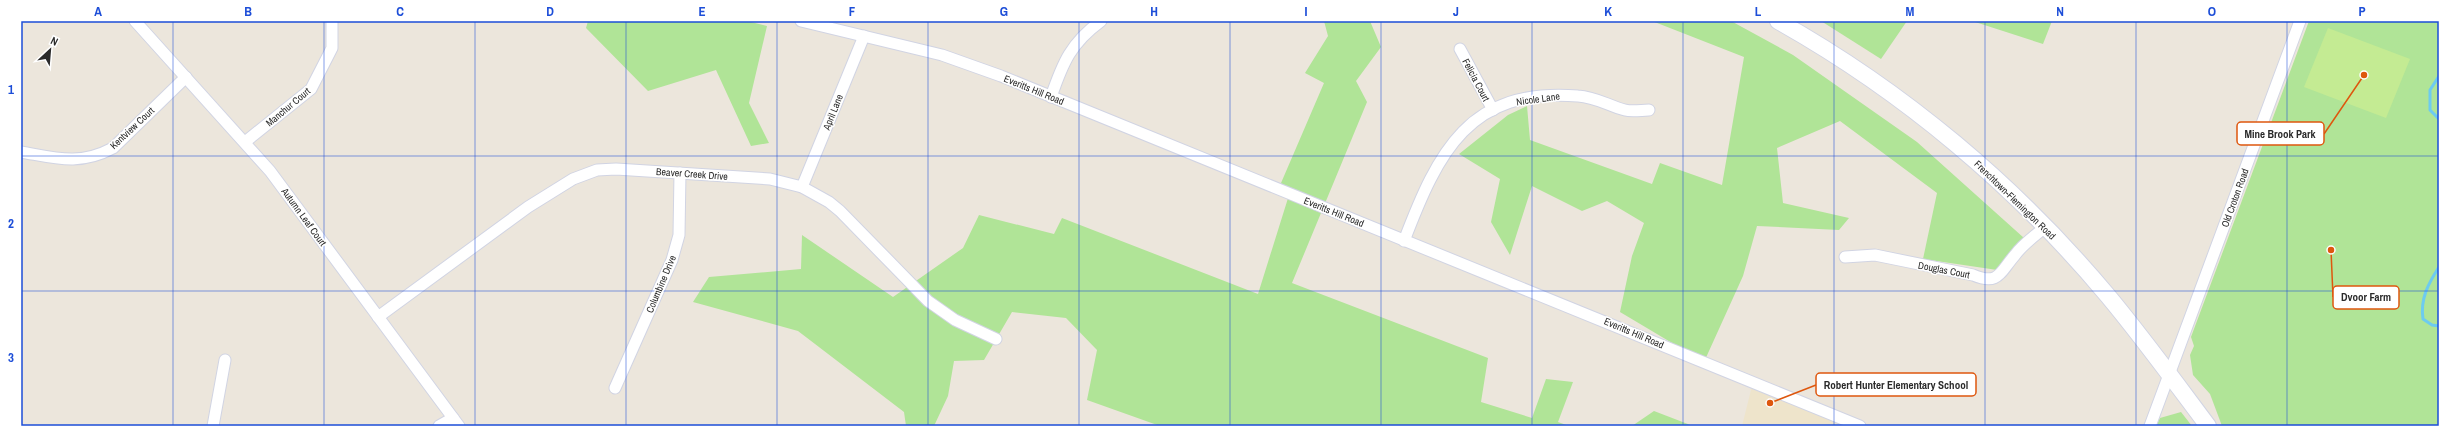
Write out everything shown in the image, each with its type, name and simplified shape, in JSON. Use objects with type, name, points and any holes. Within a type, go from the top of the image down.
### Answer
[{"type":"main road","name":"Frenchtown-Flemington Road","points":[[1778,21],[1853,67],[1908,106],[1982,167],[2045,227],[2107,295],[2208,426]]},
{"type":"street","name":"Autumn Leaf Court","points":[[135,21],[246,142],[270,171],[456,422]]},
{"type":"street","name":"Manchur Court","points":[[246,142],[311,89],[332,48],[332,21]]},
{"type":"street","name":"Everitts Hill Road","points":[[801,21],[942,55],[1051,97],[1860,426]]},
{"type":"street","points":[[1051,97],[1058,74],[1071,50],[1080,38],[1101,21]]},
{"type":"street","name":"Old Croton Road","points":[[2150,426],[2300,21]]},
{"type":"street","name":"April Lane","points":[[802,187],[864,36]]},
{"type":"street","name":"Felicia Court","points":[[1460,49],[1493,110]]},
{"type":"street","name":"Kentview Court","points":[[21,152],[73,161],[104,153],[113,148],[186,77]]},
{"type":"street","name":"Nicole Lane","points":[[1404,241],[1427,182],[1450,144],[1472,123],[1493,110],[1515,101],[1563,95],[1593,98],[1626,110],[1649,110]]},
{"type":"street","name":"Beaver Creek Drive","points":[[378,317],[528,207],[573,179],[597,170],[616,169],[770,179],[802,187],[829,202],[928,301],[955,320],[996,339]]},
{"type":"street","name":"Columbine Drive","points":[[615,388],[672,260],[679,235],[680,173]]},
{"type":"street","name":"Douglas Court","points":[[1845,257],[1876,255],[1973,275],[1986,280],[1995,278],[2003,272],[2015,255],[2045,227]]},
{"type":"street","points":[[213,426],[225,360]]},
{"type":"street","points":[[439,426],[456,422]]},
{"type":"shaded area","points":[[1752,386],[1850,426],[1742,426]]},
{"type":"green space","points":[[588,21],[747,21],[767,26],[749,103],[769,143],[751,146],[716,70],[648,91],[586,28]]},
{"type":"green space","points":[[1324,21],[1370,21],[1381,47],[1356,81],[1367,102],[1292,283],[1488,358],[1481,402],[1532,418],[1546,379],[1573,382],[1558,422],[1569,426],[1160,426],[1087,400],[1097,350],[1066,318],[1012,312],[984,360],[954,361],[948,396],[934,426],[906,426],[904,412],[798,331],[693,302],[709,277],[801,269],[802,235],[893,297],[963,248],[979,215],[1054,234],[1062,218],[1258,294],[1289,195],[1278,190],[1324,83],[1305,73],[1328,36]]},
{"type":"green space","points":[[1652,21],[1731,21],[1793,55],[1917,142],[2024,238],[2004,271],[1923,259],[1937,193],[1840,121],[1777,148],[1783,203],[1849,218],[1839,230],[1757,226],[1743,276],[1704,362],[1620,312],[1632,256],[1644,223],[1607,201],[1582,211],[1532,186],[1510,255],[1491,222],[1500,179],[1459,154],[1508,115],[1527,106],[1530,140],[1652,184],[1660,163],[1722,185],[1744,57]]},
{"type":"green space","points":[[1821,21],[1907,21],[1881,59]]},
{"type":"green space","points":[[1972,21],[2052,21],[2043,44]]},
{"type":"green space","points":[[2309,21],[2439,21],[2439,426],[2222,426],[2210,394],[2193,375],[2190,355],[2194,346],[2191,337]]},
{"type":"green space","points":[[2328,28],[2410,59],[2386,118],[2304,87]]},
{"type":"green space","points":[[1654,411],[1693,426],[1632,426]]},
{"type":"green space","points":[[2181,412],[2192,426],[2156,426],[2160,418]]},
{"type":"waterway","points":[[2439,76],[2430,90],[2430,110],[2439,119]]},
{"type":"waterway","points":[[2439,267],[2431,279],[2426,292],[2422,312],[2423,319],[2432,325],[2439,326]]},
{"type":"place","name":"Mine Brook Park","points":[[2364,75]]},
{"type":"place","name":"Dvoor Farm","points":[[2331,250]]},
{"type":"place","name":"Robert Hunter Elementary School","points":[[1770,403]]}]
